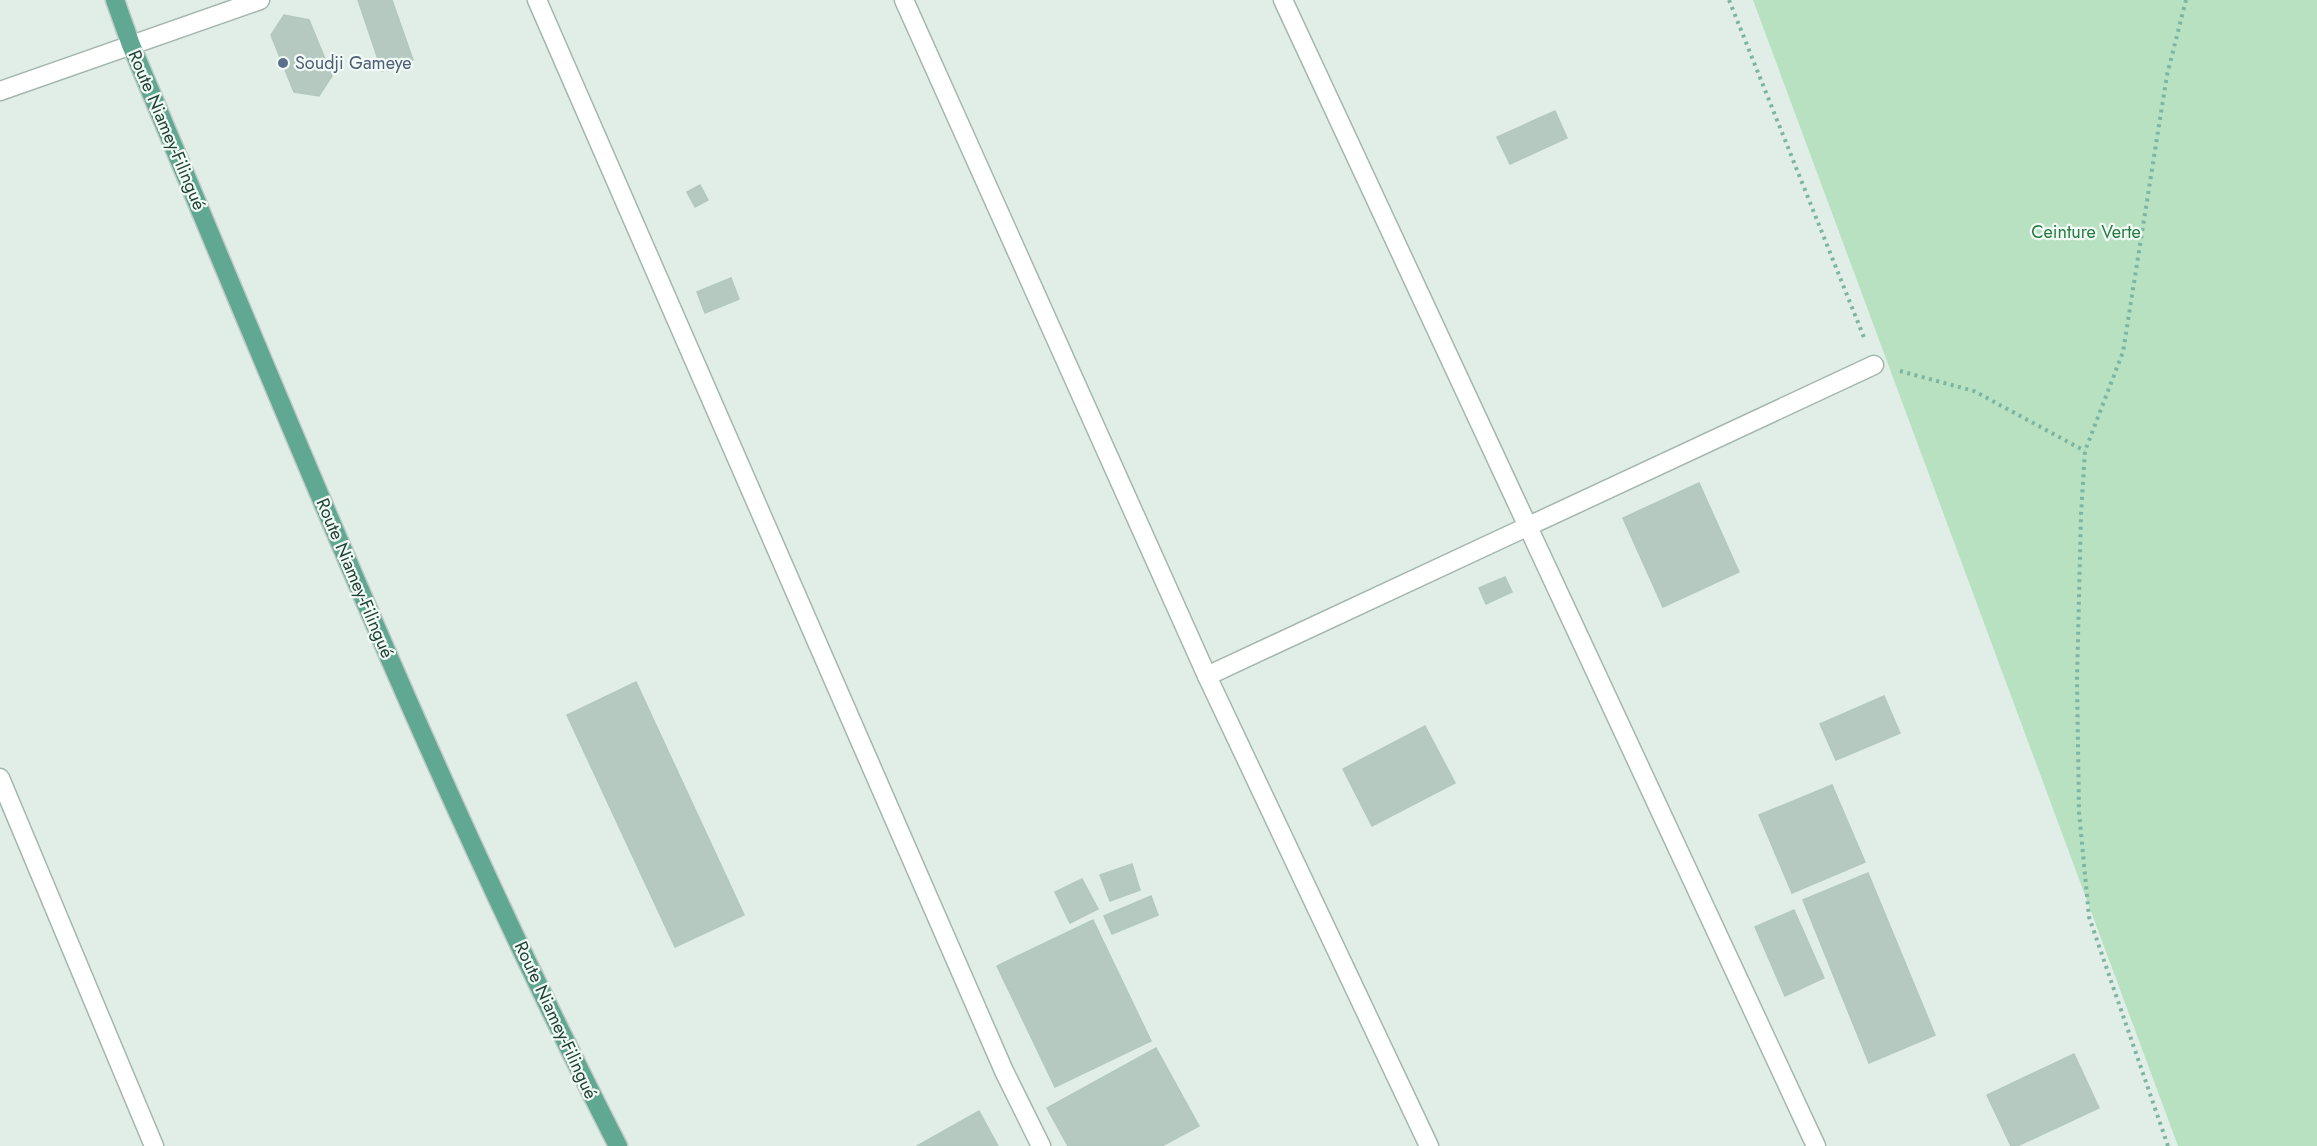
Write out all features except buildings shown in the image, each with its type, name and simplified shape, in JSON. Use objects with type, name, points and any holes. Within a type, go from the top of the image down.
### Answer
[{"type":"main road","name":"Route Niamey-Filingué","points":[[115,0],[131,45],[420,732],[580,1072],[618,1146]]},
{"type":"street","points":[[0,91],[260,0]]},
{"type":"street","points":[[537,0],[999,1060],[1041,1146]]},
{"type":"street","points":[[904,0],[1207,676],[1429,1146]]},
{"type":"street","points":[[1283,0],[1816,1146]]},
{"type":"street","points":[[1207,676],[1875,365]]},
{"type":"street","points":[[0,778],[154,1146]]},
{"type":"path","points":[[1729,0],[1875,365],[1974,390],[2085,451]]},
{"type":"path","points":[[2168,1146],[2089,917],[2079,812],[2077,680],[2085,451],[2123,352],[2167,75],[2186,0]]},
{"type":"green space","name":"Ceinture Verte","points":[[1753,0],[2317,0],[2317,1146],[2178,1146]]},
{"type":"place","name":"Soudji Gameye","points":[[283,63]]}]
